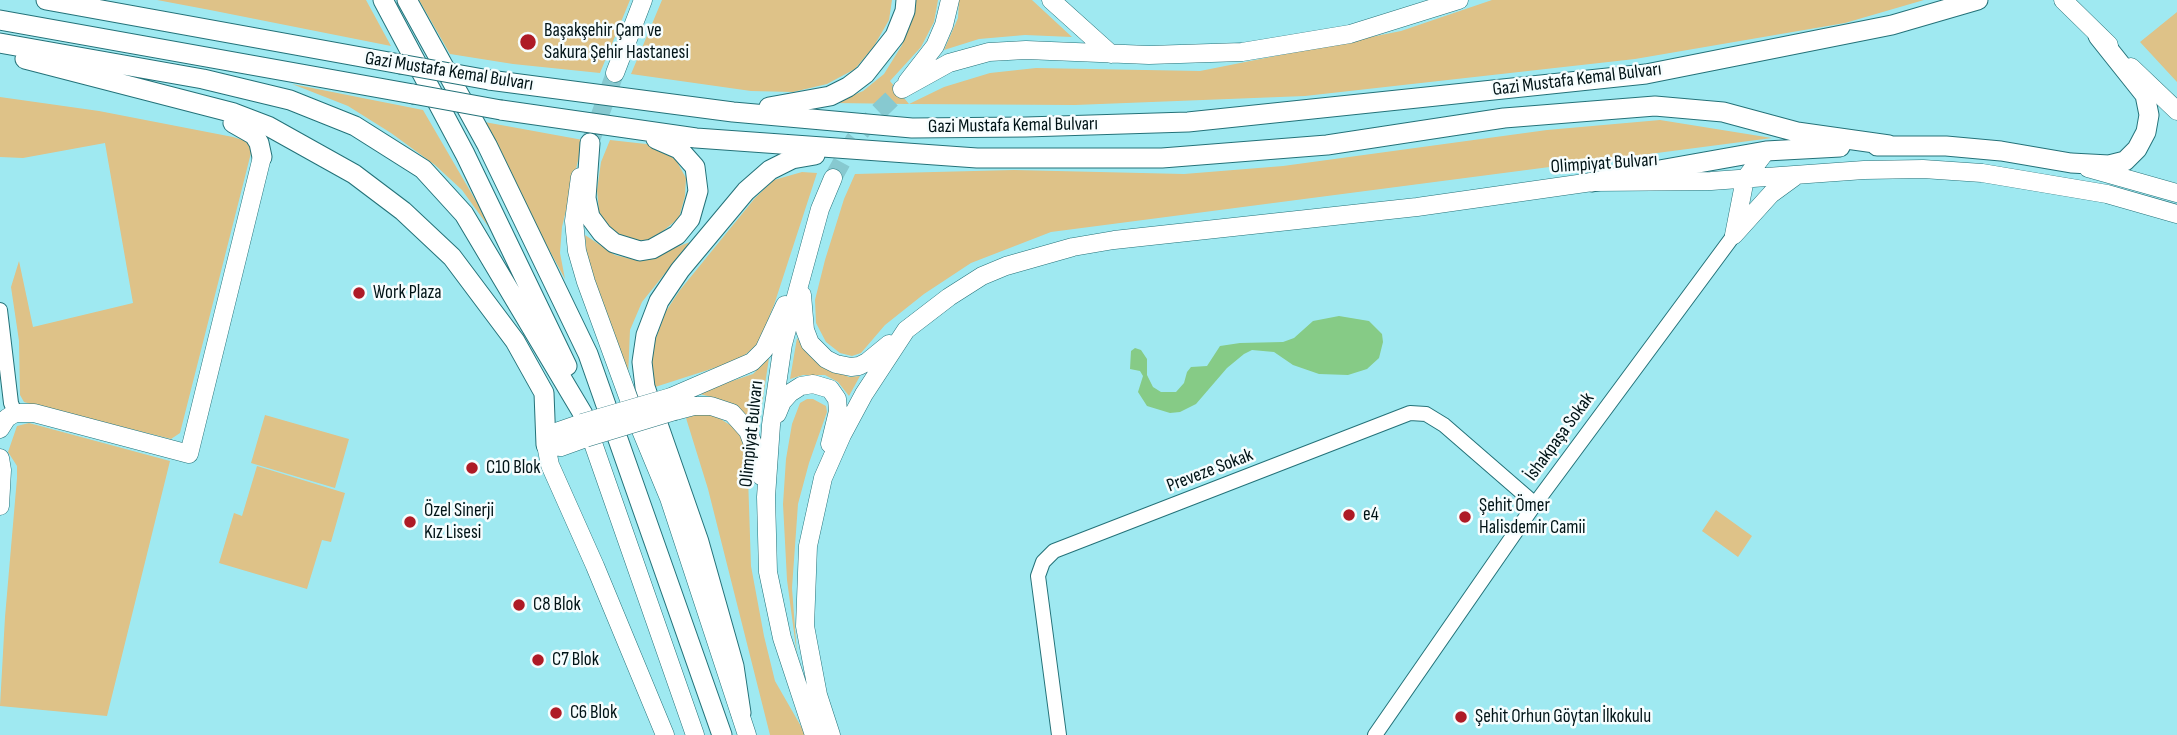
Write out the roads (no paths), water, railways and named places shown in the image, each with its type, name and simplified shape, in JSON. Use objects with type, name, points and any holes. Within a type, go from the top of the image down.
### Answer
[{"type":"highway","name":"Gazi Mustafa Kemal Bulvarı","points":[[46,0],[489,80],[733,112],[912,128],[1188,122],[1646,74],[1892,25],[1979,0]]},
{"type":"highway","points":[[111,0],[174,24]]},
{"type":"highway","points":[[383,0],[465,155],[537,301],[566,363],[584,425]]},
{"type":"highway","points":[[407,0],[488,145],[587,354],[722,735]]},
{"type":"highway","points":[[733,112],[830,96],[848,87],[865,74],[895,36],[905,11],[906,0]]},
{"type":"highway","name":"Gazi Mustafa Kemal Bulvarı","points":[[0,20],[501,110],[589,134],[696,138],[977,158],[1162,159],[1327,145],[1504,118],[1655,106],[1723,112],[1797,132],[1889,145]]},
{"type":"highway","points":[[1591,182],[1766,151],[1889,145],[2001,151],[2071,163],[2109,165],[2125,161],[2137,149],[2146,132],[2149,115],[2145,95],[2098,36]]},
{"type":"highway","points":[[0,43],[203,79],[290,100],[355,126],[424,169],[464,214],[584,425]]},
{"type":"highway","points":[[0,52],[234,113],[298,141],[354,174],[403,211],[452,257],[515,341],[541,387],[545,407],[546,444]]},
{"type":"highway","points":[[130,87],[147,96],[247,130],[259,143],[262,157]]},
{"type":"highway","points":[[611,133],[656,139],[678,149],[695,167],[698,191],[690,219],[677,235],[652,249],[640,251],[614,243],[602,233],[590,217],[586,198],[589,134],[611,133]]},
{"type":"highway","points":[[262,157],[269,149],[279,144],[298,141]]},
{"type":"highway","points":[[741,713],[734,666],[699,542],[645,387],[642,362],[646,335],[659,300],[680,270],[746,191],[769,170],[792,159],[845,150]]},
{"type":"main road","points":[[615,73],[643,0]]},
{"type":"main road","points":[[950,0],[936,46],[902,89],[949,63],[989,52],[1026,50],[1149,55],[1242,52],[1350,34],[1459,0]]},
{"type":"main road","points":[[1051,0],[1111,54]]},
{"type":"main road","points":[[2063,0],[2177,111]]},
{"type":"main road","points":[[589,134],[578,183],[574,221],[577,251],[596,316],[669,498],[747,735]]},
{"type":"main road","points":[[1734,235],[1745,179],[1766,151]]},
{"type":"main road","points":[[0,429],[7,418],[15,413],[34,413],[189,454],[262,157]]},
{"type":"main road","points":[[2071,163],[2177,193]]},
{"type":"main road","name":"Olimpiyat Bulvarı","points":[[804,264],[801,302],[805,330],[810,342],[826,359],[843,365],[859,366],[948,297],[982,276],[1034,257],[1114,240],[1417,207],[1591,182],[1711,181],[1923,169],[1982,173],[2107,194],[2177,214]]},
{"type":"main road","points":[[1734,235],[1771,194],[1800,174]]},
{"type":"main road","name":"Olimpiyat Bulvarı","points":[[814,735],[782,638],[768,572],[766,497],[771,425],[783,344],[820,209],[833,178]]},
{"type":"main road","points":[[1711,181],[1733,201],[1734,235]]},
{"type":"main road","points":[[665,735],[596,566],[550,465],[546,444],[556,432],[673,404],[752,362],[764,350],[804,264]]},
{"type":"main road","points":[[823,478],[869,384],[906,330]]},
{"type":"main road","points":[[771,425],[782,402],[801,386],[813,384],[830,389],[837,399],[838,411],[808,546],[805,626],[818,695],[831,735]]},
{"type":"main road","points":[[673,404],[711,406],[732,413],[748,431],[766,497]]},
{"type":"main road","points":[[584,425],[695,735]]},
{"type":"main road","points":[[0,458],[0,506]]},
{"type":"street","name":"İshakpaşa Sokak","points":[[1375,735],[1535,504],[1734,235]]},
{"type":"street","points":[[0,310],[11,402],[15,413]]},
{"type":"street","name":"Preveze Sokak","points":[[1059,735],[1038,576],[1043,562],[1055,551],[1410,414],[1426,414],[1444,425],[1535,504]]},
{"type":"tunnel","points":[[590,143],[615,73]]},
{"type":"tunnel","points":[[833,178],[854,140],[902,89]]},
{"type":"place","name":"Başakşehir Çam ve Sakura Şehir Hastanesi","points":[[528,42]]},
{"type":"place","name":"Work Plaza","points":[[359,293]]},
{"type":"place","name":"C10 Blok","points":[[472,468]]},
{"type":"place","name":"e4","points":[[1349,515]]},
{"type":"place","name":"Şehit Ömer Halisdemir Camii","points":[[1465,517]]},
{"type":"place","name":"Özel Sinerji Kız Lisesi","points":[[410,522]]},
{"type":"place","name":"C8 Blok","points":[[519,605]]},
{"type":"place","name":"C7 Blok","points":[[538,660]]},
{"type":"place","name":"C6 Blok","points":[[556,713]]},
{"type":"place","name":"Şehit Orhun Göytan İlkokulu","points":[[1461,717]]}]
